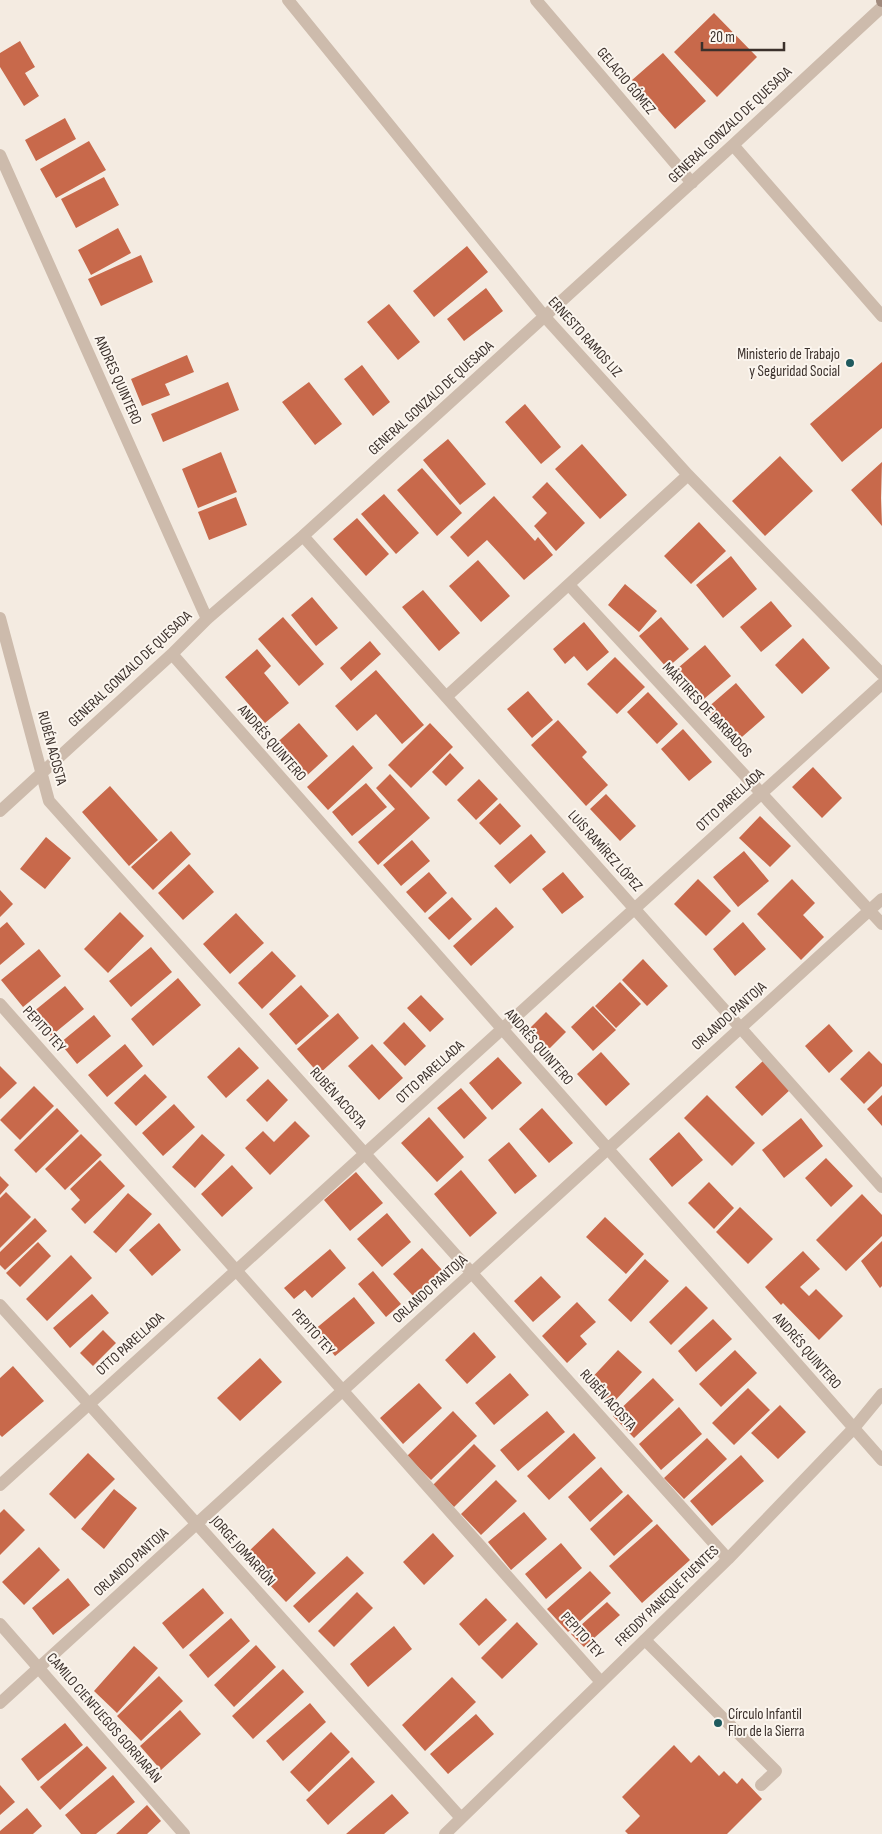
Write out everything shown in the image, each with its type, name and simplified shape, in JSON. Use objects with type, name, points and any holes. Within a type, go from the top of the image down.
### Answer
[{"type":"street","name":"ERNESTO RAMOS LIZ","points":[[288,0],[545,317],[688,475],[882,674]]},
{"type":"street","name":"GELACIO GÓMEZ","points":[[536,0],[692,183]]},
{"type":"street","name":"GENERAL GONZALO DE QUESADA","points":[[0,811],[172,654],[207,619],[304,536],[692,183],[882,7]]},
{"type":"street","points":[[733,145],[882,316]]},
{"type":"street","name":"ANDRES QUINTERO","points":[[0,155],[207,619]]},
{"type":"street","points":[[446,697],[688,475]]},
{"type":"street","name":"LUÍS RAMÍREZ LÓPEZ","points":[[304,536],[882,1187]]},
{"type":"street","name":"MÁRTIRES DE BARBADOS","points":[[569,585],[882,924]]},
{"type":"street","name":"RUBÉN ACOSTA","points":[[0,618],[49,801],[728,1559]]},
{"type":"street","name":"ANDRÉS QUINTERO","points":[[172,654],[882,1460]]},
{"type":"street","name":"OTTO PARELLADA","points":[[0,1485],[882,684]]},
{"type":"street","name":"ORLANDO PANTOJA","points":[[0,1703],[882,899]]},
{"type":"street","name":"PEPITO TEY","points":[[0,1004],[602,1682]]},
{"type":"street","name":"JORGE JOMARRÓN","points":[[0,1305],[461,1818]]},
{"type":"street","name":"FREDDY PANEQUE FUENTES","points":[[445,1834],[728,1559],[854,1428],[882,1394]]},
{"type":"street","name":"CAMILO CIENFUEGOS GORRIARÁN","points":[[0,1624],[184,1834]]},
{"type":"street","points":[[645,1640],[776,1771],[761,1785]]},
{"type":"building","points":[[714,13],[757,57],[717,97],[674,52]]},
{"type":"building","points":[[20,41],[35,67],[25,73],[39,96],[24,106],[0,67],[0,53]]},
{"type":"building","points":[[663,53],[706,101],[675,129],[632,80]]},
{"type":"building","points":[[65,118],[76,139],[36,161],[25,140]]},
{"type":"building","points":[[89,141],[106,170],[56,198],[40,169]]},
{"type":"building","points":[[104,177],[119,205],[76,228],[61,199]]},
{"type":"building","points":[[118,228],[131,253],[91,275],[78,250]]},
{"type":"building","points":[[467,246],[488,272],[434,317],[413,291]]},
{"type":"building","points":[[141,255],[153,282],[101,306],[88,279]]},
{"type":"building","points":[[486,288],[503,311],[464,341],[447,319]]},
{"type":"building","points":[[389,304],[420,342],[398,360],[367,322]]},
{"type":"building","points":[[187,355],[194,372],[165,384],[170,395],[142,406],[131,379]]},
{"type":"building","points":[[882,362],[882,428],[842,462],[810,424]]},
{"type":"building","points":[[362,365],[390,402],[373,416],[344,379]]},
{"type":"building","points":[[228,382],[239,410],[163,442],[151,414]]},
{"type":"building","points":[[309,382],[342,424],[315,445],[282,402]]},
{"type":"building","points":[[525,404],[561,447],[541,464],[505,422]]},
{"type":"building","points":[[448,439],[486,484],[460,505],[423,460]]},
{"type":"building","points":[[582,444],[627,495],[600,519],[555,469]]},
{"type":"building","points":[[221,452],[237,492],[198,508],[182,469]]},
{"type":"building","points":[[780,456],[813,491],[765,536],[732,501]]},
{"type":"building","points":[[882,462],[881,498],[882,526],[851,490]]},
{"type":"building","points":[[422,468],[462,513],[437,536],[397,490]]},
{"type":"building","points":[[547,482],[585,523],[556,551],[534,526],[547,513],[532,497]]},
{"type":"building","points":[[384,494],[419,533],[396,554],[361,514]]},
{"type":"building","points":[[494,496],[535,541],[538,537],[553,555],[524,580],[487,540],[468,557],[450,537]]},
{"type":"building","points":[[236,497],[247,525],[209,540],[198,512]]},
{"type":"building","points":[[357,518],[389,554],[366,576],[333,539]]},
{"type":"building","points":[[699,522],[726,551],[691,584],[664,556]]},
{"type":"building","points":[[731,556],[757,589],[723,618],[696,585]]},
{"type":"building","points":[[478,560],[510,596],[481,622],[449,586]]},
{"type":"building","points":[[625,584],[657,611],[639,632],[608,605]]},
{"type":"building","points":[[423,590],[460,633],[439,651],[402,607]]},
{"type":"building","points":[[312,597],[338,628],[316,646],[291,615]]},
{"type":"building","points":[[771,601],[792,626],[761,652],[740,627]]},
{"type":"building","points":[[283,617],[324,664],[299,686],[258,639]]},
{"type":"building","points":[[661,617],[689,649],[667,668],[639,636]]},
{"type":"building","points":[[584,622],[609,652],[587,671],[574,656],[565,664],[553,649]]},
{"type":"building","points":[[803,638],[830,668],[802,694],[775,665]]},
{"type":"building","points":[[370,641],[381,654],[351,681],[340,668]]},
{"type":"building","points":[[705,645],[731,676],[698,704],[672,673]]},
{"type":"building","points":[[257,649],[271,666],[264,673],[289,703],[265,723],[225,677]]},
{"type":"building","points":[[615,657],[645,687],[617,714],[587,684]]},
{"type":"building","points":[[376,670],[424,725],[402,744],[376,714],[357,731],[335,706]]},
{"type":"building","points":[[736,683],[765,717],[735,743],[706,709]]},
{"type":"building","points":[[528,691],[553,720],[532,738],[507,709]]},
{"type":"building","points":[[648,692],[678,724],[657,744],[627,712]]},
{"type":"building","points":[[558,720],[587,752],[582,757],[608,785],[586,806],[531,745]]},
{"type":"building","points":[[299,723],[328,756],[301,781],[272,747]]},
{"type":"building","points":[[430,723],[453,747],[411,788],[388,765]]},
{"type":"building","points":[[683,729],[712,762],[689,781],[661,749]]},
{"type":"building","points":[[353,745],[373,768],[328,810],[307,787]]},
{"type":"building","points":[[450,753],[464,768],[446,786],[432,772]]},
{"type":"building","points":[[813,767],[842,798],[822,818],[792,787]]},
{"type":"building","points":[[390,774],[430,818],[378,865],[358,842],[395,809],[376,788]]},
{"type":"building","points":[[479,779],[498,799],[476,820],[457,800]]},
{"type":"building","points":[[366,783],[387,807],[352,836],[332,812]]},
{"type":"building","points":[[110,786],[158,840],[129,866],[82,812]]},
{"type":"building","points":[[606,794],[636,826],[620,841],[590,809]]},
{"type":"building","points":[[500,803],[521,826],[500,845],[479,823]]},
{"type":"building","points":[[760,816],[791,846],[770,867],[739,838]]},
{"type":"building","points":[[171,831],[191,854],[153,890],[131,867]]},
{"type":"building","points":[[531,834],[546,852],[510,884],[494,866]]},
{"type":"building","points":[[46,837],[71,858],[45,889],[20,869]]},
{"type":"building","points":[[412,840],[430,861],[401,886],[383,865]]},
{"type":"building","points":[[744,851],[769,881],[738,907],[713,877]]},
{"type":"building","points":[[189,864],[214,892],[183,920],[158,893]]},
{"type":"building","points":[[429,872],[447,893],[425,913],[406,892]]},
{"type":"building","points":[[563,872],[584,897],[562,914],[542,889]]},
{"type":"building","points":[[698,879],[731,911],[706,936],[674,904]]},
{"type":"building","points":[[792,879],[815,903],[803,915],[824,937],[801,960],[757,914]]},
{"type":"building","points":[[0,890],[13,904],[0,917]]},
{"type":"building","points":[[452,897],[472,919],[449,940],[428,918]]},
{"type":"building","points":[[496,907],[514,927],[471,966],[453,946]]},
{"type":"building","points":[[120,912],[144,936],[108,973],[84,949]]},
{"type":"building","points":[[236,913],[264,943],[230,974],[203,944]]},
{"type":"building","points":[[7,922],[25,944],[0,965],[0,928]]},
{"type":"building","points":[[743,922],[766,949],[735,976],[713,949]]},
{"type":"building","points":[[151,947],[172,972],[131,1007],[109,981]]},
{"type":"building","points":[[39,949],[61,976],[23,1007],[1,980]]},
{"type":"building","points":[[272,951],[296,976],[262,1009],[238,983]]},
{"type":"building","points":[[643,959],[668,986],[647,1006],[622,980]]},
{"type":"building","points":[[178,978],[201,1005],[153,1046],[131,1019]]},
{"type":"building","points":[[620,982],[641,1004],[616,1028],[595,1006]]},
{"type":"building","points":[[301,985],[329,1016],[296,1045],[269,1014]]},
{"type":"building","points":[[65,986],[84,1009],[51,1036],[33,1012]]},
{"type":"building","points":[[421,995],[444,1019],[430,1032],[407,1008]]},
{"type":"building","points":[[593,1006],[616,1030],[593,1051],[571,1027]]},
{"type":"building","points":[[546,1012],[566,1032],[549,1049],[529,1029]]},
{"type":"building","points":[[338,1013],[359,1038],[319,1074],[297,1049]]},
{"type":"building","points":[[94,1015],[111,1036],[77,1064],[60,1043]]},
{"type":"building","points":[[404,1022],[426,1046],[405,1066],[383,1043]]},
{"type":"building","points":[[829,1024],[853,1051],[829,1073],[805,1046]]},
{"type":"building","points":[[125,1044],[143,1066],[107,1097],[88,1075]]},
{"type":"building","points":[[372,1044],[403,1078],[379,1100],[348,1066]]},
{"type":"building","points":[[239,1047],[259,1068],[226,1098],[207,1077]]},
{"type":"building","points":[[869,1051],[882,1064],[882,1086],[864,1104],[840,1079]]},
{"type":"building","points":[[601,1052],[630,1084],[606,1106],[577,1074]]},
{"type":"building","points":[[498,1057],[522,1083],[492,1110],[469,1083]]},
{"type":"building","points":[[764,1060],[791,1089],[762,1116],[735,1087]]},
{"type":"building","points":[[0,1066],[17,1083],[0,1099]]},
{"type":"building","points":[[145,1074],[167,1097],[136,1126],[114,1103]]},
{"type":"building","points":[[268,1079],[288,1100],[267,1122],[246,1100]]},
{"type":"building","points":[[34,1086],[54,1106],[20,1140],[0,1120]]},
{"type":"building","points":[[461,1088],[487,1118],[464,1139],[437,1108]]},
{"type":"building","points":[[707,1095],[755,1143],[732,1166],[684,1118]]},
{"type":"building","points":[[882,1095],[882,1126],[867,1109]]},
{"type":"building","points":[[174,1104],[195,1127],[163,1156],[142,1133]]},
{"type":"building","points":[[57,1108],[79,1131],[36,1173],[14,1150]]},
{"type":"building","points":[[542,1108],[573,1143],[549,1163],[519,1129]]},
{"type":"building","points":[[429,1117],[464,1157],[437,1182],[401,1143]]},
{"type":"building","points":[[801,1118],[823,1146],[784,1178],[762,1150]]},
{"type":"building","points":[[295,1121],[310,1136],[270,1175],[245,1148],[263,1131],[274,1142]]},
{"type":"building","points":[[679,1132],[703,1160],[672,1187],[649,1159]]},
{"type":"building","points":[[81,1134],[102,1155],[65,1190],[45,1169]]},
{"type":"building","points":[[202,1134],[225,1155],[195,1188],[172,1167]]},
{"type":"building","points":[[509,1142],[537,1176],[515,1194],[488,1160]]},
{"type":"building","points":[[826,1158],[853,1186],[831,1207],[805,1178]]},
{"type":"building","points":[[100,1160],[125,1186],[85,1224],[71,1209],[80,1200],[70,1189]]},
{"type":"building","points":[[232,1165],[253,1188],[222,1217],[201,1194]]},
{"type":"building","points":[[461,1170],[497,1213],[470,1237],[434,1194]]},
{"type":"building","points":[[356,1172],[383,1203],[350,1231],[324,1200]]},
{"type":"building","points":[[0,1176],[9,1185],[0,1195]]},
{"type":"building","points":[[709,1182],[734,1208],[714,1229],[688,1203]]},
{"type":"building","points":[[6,1192],[31,1217],[0,1248],[0,1198]]},
{"type":"building","points":[[128,1193],[152,1214],[116,1253],[93,1232]]},
{"type":"building","points":[[862,1194],[882,1215],[882,1236],[846,1271],[816,1240]]},
{"type":"building","points":[[740,1207],[773,1239],[748,1264],[716,1232]]},
{"type":"building","points":[[387,1213],[411,1242],[382,1267],[357,1239]]},
{"type":"building","points":[[605,1217],[644,1254],[626,1274],[586,1237]]},
{"type":"building","points":[[35,1218],[47,1231],[5,1270],[0,1265],[0,1252]]},
{"type":"building","points":[[159,1223],[181,1250],[152,1276],[129,1250]]},
{"type":"building","points":[[882,1241],[882,1286],[880,1288],[861,1261]]},
{"type":"building","points":[[38,1242],[51,1256],[20,1287],[6,1273]]},
{"type":"building","points":[[422,1248],[443,1271],[414,1297],[393,1274]]},
{"type":"building","points":[[330,1249],[346,1268],[312,1298],[305,1290],[294,1299],[284,1288]]},
{"type":"building","points":[[803,1251],[820,1269],[800,1287],[809,1296],[816,1289],[843,1316],[819,1340],[783,1303],[781,1305],[765,1287]]},
{"type":"building","points":[[71,1255],[92,1278],[47,1321],[26,1299]]},
{"type":"building","points":[[645,1259],[669,1281],[631,1322],[608,1300]]},
{"type":"building","points":[[373,1271],[401,1304],[386,1317],[358,1284]]},
{"type":"building","points":[[541,1276],[561,1297],[533,1322],[514,1301]]},
{"type":"building","points":[[686,1286],[708,1308],[671,1345],[649,1322]]},
{"type":"building","points":[[92,1294],[109,1313],[70,1348],[53,1328]]},
{"type":"building","points":[[354,1297],[375,1323],[335,1356],[314,1330]]},
{"type":"building","points":[[577,1302],[596,1322],[580,1336],[587,1344],[567,1363],[542,1336]]},
{"type":"building","points":[[713,1319],[732,1339],[696,1372],[678,1351]]},
{"type":"building","points":[[103,1330],[116,1343],[93,1366],[80,1353]]},
{"type":"building","points":[[474,1332],[496,1357],[467,1384],[445,1360]]},
{"type":"building","points":[[618,1350],[642,1372],[610,1406],[586,1384]]},
{"type":"building","points":[[735,1350],[757,1373],[721,1407],[699,1384]]},
{"type":"building","points":[[260,1358],[282,1382],[240,1421],[217,1398]]},
{"type":"building","points":[[13,1366],[44,1401],[2,1437],[0,1435],[0,1378]]},
{"type":"building","points":[[510,1373],[529,1395],[494,1425],[475,1403]]},
{"type":"building","points":[[653,1378],[674,1400],[634,1438],[613,1416]]},
{"type":"building","points":[[419,1383],[442,1408],[403,1444],[380,1418]]},
{"type":"building","points":[[748,1388],[770,1410],[734,1445],[712,1423]]},
{"type":"building","points":[[780,1405],[806,1432],[778,1459],[751,1433]]},
{"type":"building","points":[[679,1407],[702,1434],[661,1470],[639,1444]]},
{"type":"building","points":[[453,1411],[477,1436],[431,1480],[407,1456]]},
{"type":"building","points":[[547,1411],[565,1432],[518,1471],[500,1450]]},
{"type":"building","points":[[574,1433],[596,1458],[549,1500],[527,1476]]},
{"type":"building","points":[[707,1438],[727,1459],[684,1499],[664,1478]]},
{"type":"building","points":[[474,1444],[496,1466],[454,1507],[433,1485]]},
{"type":"building","points":[[88,1453],[115,1479],[75,1519],[49,1494]]},
{"type":"building","points":[[741,1455],[764,1481],[712,1526],[690,1501]]},
{"type":"building","points":[[601,1467],[623,1492],[590,1522],[568,1497]]},
{"type":"building","points":[[496,1480],[517,1501],[481,1535],[461,1514]]},
{"type":"building","points":[[114,1489],[137,1508],[104,1549],[81,1529]]},
{"type":"building","points":[[628,1494],[653,1521],[614,1556],[590,1529]]},
{"type":"building","points":[[4,1509],[25,1530],[0,1555],[0,1513]]},
{"type":"building","points":[[524,1512],[547,1539],[511,1570],[488,1542]]},
{"type":"building","points":[[657,1524],[690,1560],[642,1603],[609,1566]]},
{"type":"building","points":[[273,1528],[316,1573],[286,1602],[264,1579],[267,1576],[246,1554]]},
{"type":"building","points":[[433,1533],[454,1556],[424,1585],[403,1562]]},
{"type":"building","points":[[561,1543],[582,1568],[546,1599],[525,1574]]},
{"type":"building","points":[[39,1547],[60,1570],[24,1605],[2,1582]]},
{"type":"building","points":[[347,1556],[364,1573],[309,1623],[293,1606]]},
{"type":"building","points":[[590,1571],[611,1593],[568,1632],[547,1609]]},
{"type":"building","points":[[68,1578],[90,1605],[53,1635],[32,1608]]},
{"type":"building","points":[[203,1588],[224,1613],[183,1649],[162,1623]]},
{"type":"building","points":[[357,1592],[373,1608],[334,1647],[318,1631]]},
{"type":"building","points":[[486,1598],[507,1620],[479,1646],[459,1624]]},
{"type":"building","points":[[607,1602],[620,1615],[584,1647],[571,1634]]},
{"type":"building","points":[[231,1618],[250,1641],[208,1678],[189,1655]]},
{"type":"building","points":[[517,1622],[538,1644],[502,1679],[481,1658]]},
{"type":"building","points":[[394,1626],[412,1649],[368,1687],[350,1664]]},
{"type":"building","points":[[256,1645],[276,1667],[234,1707],[214,1685]]},
{"type":"building","points":[[134,1646],[158,1668],[117,1713],[94,1691]]},
{"type":"building","points":[[283,1669],[304,1692],[253,1739],[232,1716]]},
{"type":"building","points":[[159,1676],[183,1701],[141,1741],[117,1716]]},
{"type":"building","points":[[452,1677],[476,1702],[425,1751],[402,1725]]},
{"type":"building","points":[[310,1703],[326,1722],[283,1761],[266,1741]]},
{"type":"building","points":[[180,1710],[201,1734],[161,1770],[140,1746]]},
{"type":"building","points":[[476,1714],[494,1734],[448,1774],[430,1754]]},
{"type":"building","points":[[65,1723],[83,1745],[38,1781],[21,1759]]},
{"type":"building","points":[[331,1732],[350,1752],[309,1792],[290,1772]]},
{"type":"building","points":[[674,1745],[691,1763],[699,1755],[719,1776],[724,1771],[737,1784],[742,1778],[762,1799],[727,1834],[628,1834],[625,1831],[640,1816],[622,1797]]},
{"type":"building","points":[[87,1746],[107,1768],[60,1810],[40,1787]]},
{"type":"building","points":[[352,1757],[375,1782],[328,1825],[306,1800]]},
{"type":"building","points":[[113,1775],[135,1802],[96,1834],[81,1834],[65,1815]]},
{"type":"building","points":[[0,1785],[15,1802],[0,1815]]},
{"type":"building","points":[[392,1794],[409,1813],[384,1834],[346,1834]]},
{"type":"building","points":[[147,1805],[161,1821],[147,1834],[116,1834]]},
{"type":"building","points":[[27,1808],[42,1826],[33,1834],[0,1834],[0,1831]]},
{"type":"place","name":"Ministerio de Trabajo y Seguridad Social","points":[[850,363]]},
{"type":"place","name":"Círculo Infantil Flor de la Sierra","points":[[718,1723]]}]
